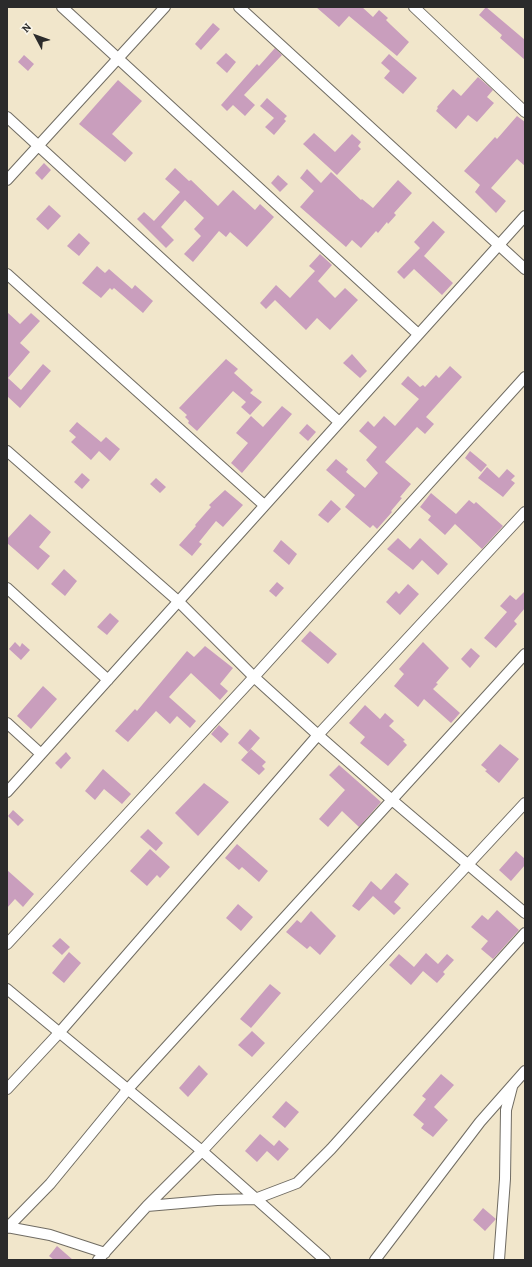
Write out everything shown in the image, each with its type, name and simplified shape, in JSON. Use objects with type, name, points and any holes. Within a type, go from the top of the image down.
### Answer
[{"type":"street","points":[[62,7],[418,334]]},
{"type":"street","points":[[7,180],[165,7]]},
{"type":"street","points":[[239,7],[525,269]]},
{"type":"street","points":[[414,7],[525,112]]},
{"type":"street","points":[[7,117],[339,422]]},
{"type":"street","points":[[7,792],[525,216]]},
{"type":"street","points":[[7,274],[264,505]]},
{"type":"street","points":[[7,944],[254,677],[525,377]]},
{"type":"street","points":[[7,451],[178,601],[254,677],[318,735],[525,913]]},
{"type":"street","points":[[7,1089],[59,1033],[318,735],[525,512]]},
{"type":"street","points":[[7,588],[108,680]]},
{"type":"street","points":[[7,1227],[50,1184],[128,1089],[525,654]]},
{"type":"street","points":[[7,724],[40,754]]},
{"type":"street","points":[[7,1227],[50,1235],[102,1256],[147,1206],[202,1151],[525,803]]},
{"type":"street","points":[[147,1206],[217,1200],[255,1199],[296,1183],[355,1123],[525,934]]},
{"type":"street","points":[[7,989],[202,1151],[325,1260]]},
{"type":"street","points":[[376,1260],[480,1122],[525,1072]]},
{"type":"street","points":[[499,1260],[505,1179],[506,1110],[512,1085]]},
{"type":"building","points":[[316,7],[362,7],[373,17],[379,10],[388,18],[386,20],[409,42],[397,56],[349,16],[339,27]]},
{"type":"building","points":[[486,7],[525,40],[525,60],[500,38],[502,35],[479,15]]},
{"type":"building","points":[[213,23],[220,29],[201,50],[195,44]]},
{"type":"building","points":[[275,48],[282,55],[244,95],[255,105],[245,116],[233,105],[227,111],[221,105],[257,64],[259,66]]},
{"type":"building","points":[[226,53],[236,62],[227,73],[216,63]]},
{"type":"building","points":[[389,54],[417,78],[403,94],[384,78],[390,71],[381,63]]},
{"type":"building","points":[[24,55],[34,64],[28,71],[18,62]]},
{"type":"building","points":[[478,77],[493,90],[487,97],[494,103],[477,122],[468,115],[456,129],[436,111],[438,108],[437,107],[453,89],[461,96]]},
{"type":"building","points":[[118,80],[142,101],[112,134],[133,153],[125,162],[79,124]]},
{"type":"building","points":[[267,98],[287,116],[284,119],[286,121],[274,135],[265,127],[274,118],[260,106]]},
{"type":"building","points":[[517,116],[525,122],[525,166],[517,159],[491,188],[506,201],[496,213],[475,192],[480,185],[464,171],[495,137],[497,139]]},
{"type":"building","points":[[314,133],[335,152],[352,134],[361,142],[358,146],[361,149],[337,175],[303,144]]},
{"type":"building","points":[[44,163],[51,170],[42,180],[35,173]]},
{"type":"building","points":[[175,168],[189,181],[191,180],[218,206],[233,190],[255,210],[260,204],[274,217],[247,247],[230,232],[226,237],[219,231],[193,262],[184,254],[201,236],[194,229],[204,218],[185,200],[161,227],[174,240],[166,248],[137,219],[144,212],[154,221],[180,192],[165,179]]},
{"type":"building","points":[[307,169],[321,183],[331,172],[361,200],[362,199],[373,208],[398,180],[412,193],[394,213],[396,215],[388,224],[387,222],[378,233],[376,231],[361,248],[352,240],[346,247],[300,207],[314,191],[300,178]]},
{"type":"building","points":[[278,175],[288,184],[280,192],[271,183]]},
{"type":"building","points":[[49,205],[61,216],[48,230],[36,219]]},
{"type":"building","points":[[433,221],[445,232],[424,256],[453,283],[442,295],[414,269],[404,279],[397,272],[420,248],[414,242]]},
{"type":"building","points":[[79,233],[90,243],[79,256],[67,246]]},
{"type":"building","points":[[320,254],[332,265],[318,281],[335,298],[345,288],[358,300],[330,330],[317,318],[306,330],[275,300],[266,309],[260,303],[276,285],[290,298],[315,271],[309,266]]},
{"type":"building","points":[[97,266],[105,273],[109,269],[132,289],[135,285],[153,301],[143,313],[114,288],[112,290],[110,288],[101,298],[82,283]]},
{"type":"building","points":[[7,312],[20,324],[31,313],[40,321],[20,343],[30,352],[8,378],[21,390],[43,364],[51,371],[20,408],[7,396]]},
{"type":"building","points":[[352,354],[367,371],[360,378],[343,363]]},
{"type":"building","points":[[226,359],[238,369],[234,373],[253,390],[250,393],[262,402],[250,415],[241,407],[246,402],[233,391],[197,431],[188,423],[189,421],[185,417],[187,415],[179,408]]},
{"type":"building","points":[[450,366],[462,377],[426,417],[434,424],[425,434],[417,427],[385,462],[411,484],[400,497],[402,498],[391,511],[392,512],[377,529],[373,525],[370,528],[345,507],[355,495],[326,470],[336,459],[348,469],[346,472],[365,488],[378,473],[366,460],[377,447],[359,431],[368,421],[374,427],[384,416],[395,426],[419,399],[401,384],[408,376],[420,387],[423,385],[425,387],[436,375],[439,378]]},
{"type":"building","points":[[282,406],[292,414],[242,473],[231,463],[248,443],[236,433],[251,416],[263,427]]},
{"type":"building","points":[[77,422],[101,442],[106,437],[120,449],[110,461],[99,451],[91,460],[71,442],[76,437],[69,431]]},
{"type":"building","points":[[307,424],[316,432],[308,441],[299,433]]},
{"type":"building","points":[[470,451],[487,465],[481,472],[465,458]]},
{"type":"building","points":[[487,467],[499,478],[507,469],[515,476],[511,480],[515,483],[503,497],[478,478]]},
{"type":"building","points":[[82,473],[90,480],[82,489],[74,482]]},
{"type":"building","points":[[156,478],[166,487],[160,493],[150,484]]},
{"type":"building","points":[[225,490],[243,505],[223,527],[216,521],[199,542],[202,544],[192,556],[179,545],[211,507],[209,505]]},
{"type":"building","points":[[431,493],[456,514],[469,500],[474,504],[476,502],[503,526],[482,549],[455,524],[445,535],[428,520],[431,516],[420,507]]},
{"type":"building","points":[[331,500],[341,509],[328,523],[318,515]]},
{"type":"building","points":[[30,514],[51,532],[39,547],[50,556],[38,570],[7,543],[7,539]]},
{"type":"building","points":[[398,538],[410,549],[420,538],[448,564],[438,575],[422,560],[413,570],[387,549]]},
{"type":"building","points":[[281,540],[297,554],[289,565],[273,551]]},
{"type":"building","points":[[64,569],[77,581],[65,596],[51,584]]},
{"type":"building","points":[[277,582],[284,588],[276,597],[269,591]]},
{"type":"building","points":[[408,584],[419,594],[400,615],[386,602],[396,591],[399,594]]},
{"type":"building","points":[[525,591],[525,608],[514,621],[517,624],[496,648],[484,638],[507,612],[500,606],[510,595],[516,600]]},
{"type":"building","points":[[110,613],[119,621],[107,635],[97,627]]},
{"type":"building","points":[[310,631],[337,654],[328,664],[301,641]]},
{"type":"building","points":[[15,642],[20,647],[22,643],[30,650],[21,660],[9,649]]},
{"type":"building","points":[[423,642],[449,668],[436,683],[438,684],[433,689],[460,713],[451,723],[424,699],[418,707],[394,686],[404,674],[399,669]]},
{"type":"building","points":[[205,646],[233,668],[220,684],[228,691],[220,700],[191,673],[169,697],[196,721],[190,728],[177,716],[170,724],[156,711],[128,742],[115,731],[135,709],[137,711],[187,651],[194,657]]},
{"type":"building","points":[[471,648],[480,656],[470,668],[461,659]]},
{"type":"building","points":[[43,686],[57,699],[31,729],[17,716]]},
{"type":"building","points":[[365,705],[380,719],[385,713],[394,721],[389,726],[405,740],[403,741],[407,745],[388,766],[360,743],[365,737],[349,723]]},
{"type":"building","points":[[219,725],[229,734],[221,743],[211,734]]},
{"type":"building","points":[[250,729],[260,738],[248,752],[238,743]]},
{"type":"building","points":[[500,744],[519,759],[499,783],[485,771],[487,770],[481,765]]},
{"type":"building","points":[[251,749],[266,762],[262,766],[265,769],[259,775],[241,760]]},
{"type":"building","points":[[66,752],[71,758],[61,769],[55,763]]},
{"type":"building","points":[[339,765],[381,802],[359,827],[342,811],[328,827],[319,819],[345,790],[329,775]]},
{"type":"building","points":[[103,769],[131,794],[122,804],[104,789],[95,800],[85,791]]},
{"type":"building","points":[[204,783],[229,802],[198,836],[175,813]]},
{"type":"building","points":[[13,810],[24,820],[18,826],[8,816]]},
{"type":"building","points":[[148,829],[163,843],[156,851],[140,837]]},
{"type":"building","points":[[237,844],[268,871],[259,882],[242,867],[239,870],[225,858]]},
{"type":"building","points":[[150,849],[170,867],[160,878],[157,875],[147,886],[130,871]]},
{"type":"building","points":[[516,851],[525,859],[525,865],[511,881],[499,870]]},
{"type":"building","points":[[7,870],[34,894],[23,907],[15,899],[7,908]]},
{"type":"building","points":[[396,873],[409,884],[394,902],[401,908],[394,915],[373,896],[359,911],[352,906],[371,881],[381,890]]},
{"type":"building","points":[[238,904],[253,917],[241,931],[226,918]]},
{"type":"building","points":[[497,910],[519,930],[493,959],[481,949],[488,941],[471,927],[482,915],[488,920]]},
{"type":"building","points":[[311,911],[336,936],[320,955],[310,946],[307,949],[286,932],[297,920],[301,923]]},
{"type":"building","points":[[60,938],[70,947],[62,955],[52,946]]},
{"type":"building","points":[[69,952],[81,963],[64,983],[52,973]]},
{"type":"building","points":[[426,953],[438,964],[447,954],[454,960],[443,972],[445,974],[437,983],[423,971],[411,985],[389,965],[399,954],[414,967]]},
{"type":"building","points":[[270,984],[281,993],[251,1028],[240,1019]]},
{"type":"building","points":[[252,1031],[265,1043],[252,1057],[238,1045]]},
{"type":"building","points":[[199,1065],[208,1074],[188,1097],[179,1088]]},
{"type":"building","points":[[441,1074],[454,1085],[434,1107],[448,1120],[433,1137],[421,1128],[424,1124],[413,1115],[426,1099],[422,1096]]},
{"type":"building","points":[[286,1101],[299,1112],[285,1128],[272,1117]]},
{"type":"building","points":[[260,1134],[274,1146],[279,1140],[289,1149],[278,1161],[267,1151],[257,1162],[245,1151]]},
{"type":"building","points":[[483,1208],[496,1219],[485,1231],[473,1220]]},
{"type":"building","points":[[57,1246],[73,1260],[54,1260],[49,1256]]}]
